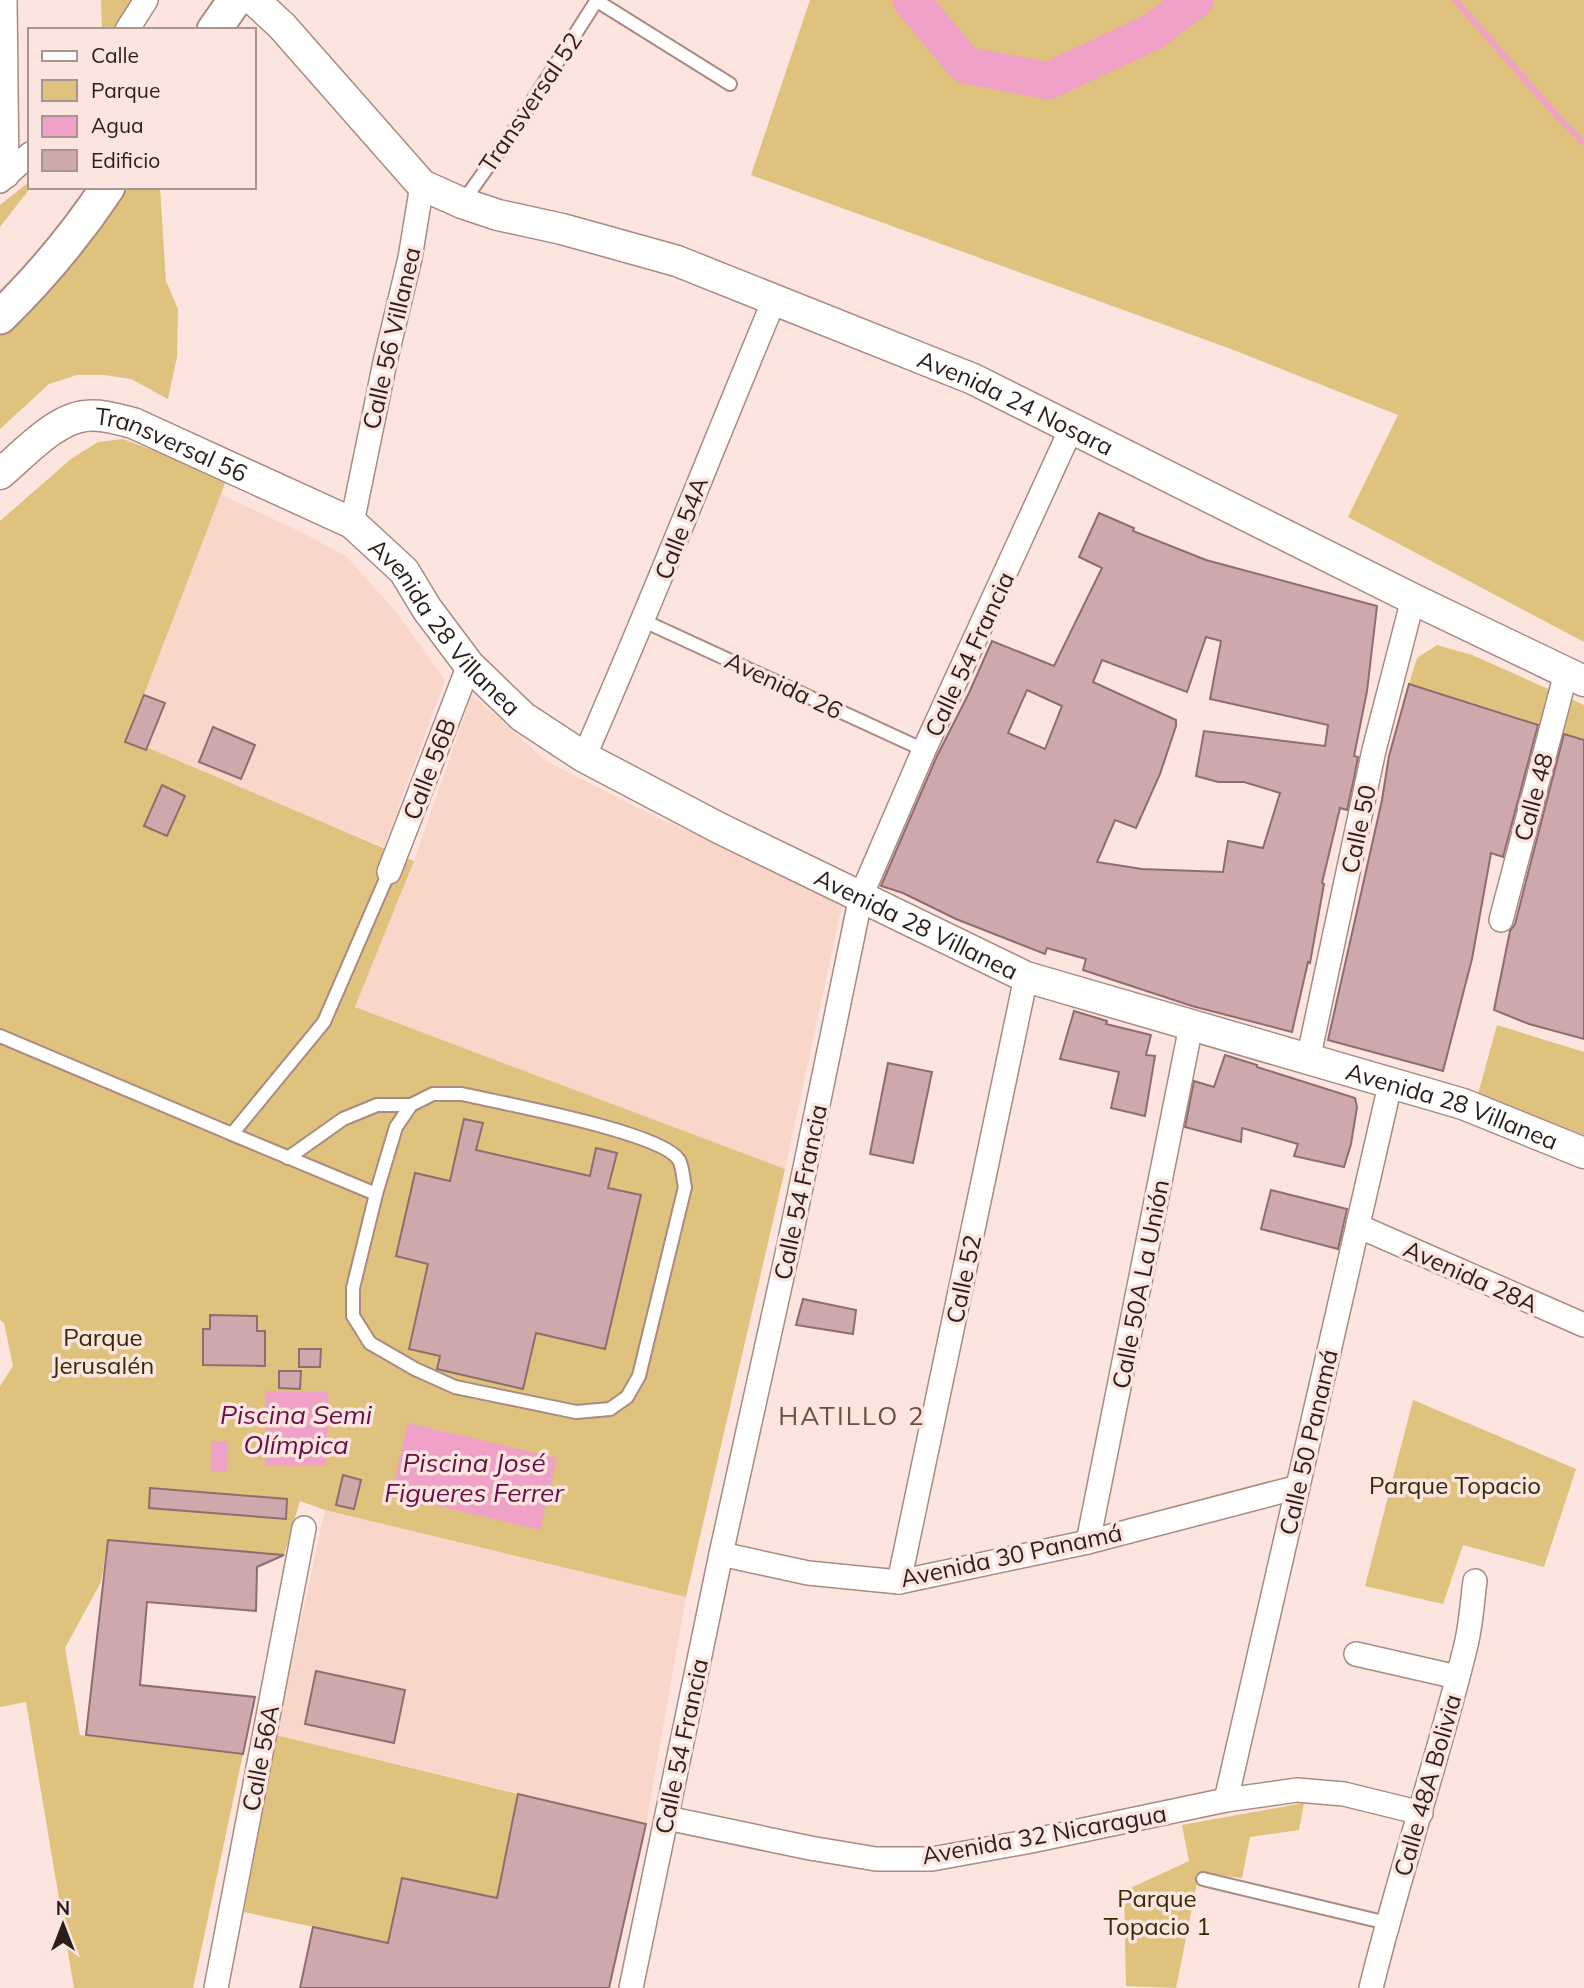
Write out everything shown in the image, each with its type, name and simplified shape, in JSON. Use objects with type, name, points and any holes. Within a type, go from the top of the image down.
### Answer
[{"type":"main road","points":[[215,28],[235,0]]},
{"type":"main road","points":[[0,317],[31,287],[80,229],[107,189]]},
{"type":"street","points":[[4,178],[5,0]]},
{"type":"street","points":[[128,28],[146,0]]},
{"type":"street","points":[[254,0],[282,26],[422,185]]},
{"type":"street","points":[[4,178],[28,156]]},
{"type":"street","name":"Avenida 24 Nosara","points":[[422,185],[498,215],[562,229],[677,261],[973,379],[1575,677]]},
{"type":"street","name":"Calle 56 Villanea","points":[[352,523],[410,258],[422,185]]},
{"type":"street","name":"Calle 54A","points":[[584,757],[644,621],[775,298]]},
{"type":"street","name":"Transversal 56","points":[[0,474],[60,424],[73,418],[103,416],[133,423],[352,523]]},
{"type":"street","name":"Calle 54 Francia","points":[[631,1988],[720,1554],[786,1257],[861,896],[924,750],[1071,429]]},
{"type":"street","points":[[325,509],[358,492]]},
{"type":"street","name":"Avenida 28 Villanea","points":[[352,523],[404,571],[427,609],[469,665],[523,718],[584,757],[719,828],[1026,977],[1390,1085],[1463,1104],[1584,1153]]},
{"type":"street","name":"Calle 50","points":[[1308,1060],[1374,750],[1413,599]]},
{"type":"street","name":"Calle 56B","points":[[389,872],[469,665]]},
{"type":"street","name":"Calle 48","points":[[1501,920],[1575,677]]},
{"type":"street","name":"Calle 52","points":[[899,1582],[1026,977]]},
{"type":"street","name":"Calle 50A La Unión","points":[[1088,1542],[1191,1027]]},
{"type":"street","name":"Calle 50 Panamá","points":[[1226,1800],[1390,1085]]},
{"type":"street","name":"Avenida 28A","points":[[1358,1226],[1584,1325]]},
{"type":"street","name":"Avenida 30 Panamá","points":[[720,1554],[808,1573],[899,1582],[1088,1542],[1298,1487]]},
{"type":"street","name":"Calle 56A","points":[[216,1988],[304,1528]]},
{"type":"street","name":"Calle 48A Bolivia","points":[[1371,1988],[1466,1647],[1475,1581]]},
{"type":"street","points":[[1356,1654],[1457,1677]]},
{"type":"street","name":"Avenida 32 Nicaragua","points":[[667,1818],[876,1859],[932,1859],[1226,1800],[1297,1790],[1344,1794],[1421,1813]]},
{"type":"lane","points":[[597,0],[730,84]]},
{"type":"lane","name":"Transversal 52","points":[[462,203],[597,0]]},
{"type":"lane","name":"Avenida 26","points":[[644,621],[924,750]]},
{"type":"lane","points":[[232,1134],[324,1023],[389,872]]},
{"type":"lane","points":[[0,1036],[376,1194]]},
{"type":"lane","points":[[288,1158],[343,1119],[377,1105],[411,1105],[433,1094],[461,1094],[631,1134],[664,1147],[680,1160],[685,1187],[639,1376],[628,1397],[610,1409],[576,1412],[455,1387],[415,1369],[370,1342],[353,1316],[353,1288],[396,1127],[411,1105]]},
{"type":"lane","points":[[1203,1879],[1387,1923]]},
{"type":"shaded area","points":[[220,494],[347,557],[396,612],[445,680],[384,847],[125,742]]},
{"type":"shaded area","points":[[472,694],[546,761],[650,814],[843,900],[785,1169],[355,1007],[414,861]]},
{"type":"shaded area","points":[[325,1510],[686,1597],[646,1824],[276,1735]]},
{"type":"green space","points":[[101,0],[141,0],[124,28],[102,28]]},
{"type":"green space","points":[[810,0],[1584,0],[1584,642],[1348,517],[1398,415],[1231,349],[751,175]]},
{"type":"green space","points":[[28,183],[29,189],[0,227],[0,205]]},
{"type":"green space","points":[[112,189],[160,189],[166,281],[178,309],[177,357],[168,399],[131,379],[77,375],[49,384],[0,429],[0,321]]},
{"type":"green space","name":"Parque Jerusalén","points":[[123,439],[227,478],[127,739],[414,861],[355,1007],[785,1169],[686,1597],[325,1510],[300,1501],[284,1555],[108,1540],[101,1582],[65,1648],[80,1735],[243,1754],[193,1988],[74,1988],[26,1702],[0,1707],[0,1386],[13,1366],[4,1323],[0,1320],[0,521],[71,459],[98,442]]},
{"type":"green space","points":[[1437,645],[1472,655],[1584,705],[1584,741],[1409,684],[1417,658]]},
{"type":"green space","points":[[1497,1025],[1584,1052],[1584,1135],[1478,1094]]},
{"type":"green space","name":"Parque Topacio","points":[[1413,1400],[1576,1469],[1544,1567],[1463,1545],[1443,1604],[1365,1586]]},
{"type":"green space","points":[[276,1735],[518,1794],[479,1988],[489,1897],[402,1879],[388,1943],[244,1912]]},
{"type":"green space","name":"Parque Topacio 1","points":[[1304,1803],[1299,1830],[1250,1837],[1242,1878],[1199,1873],[1176,1988],[1126,1986],[1124,1891],[1189,1861],[1182,1825]]},
{"type":"water","name":"Piscina Semi Olímpica","points":[[266,1391],[328,1392],[326,1466],[266,1466]]},
{"type":"water","name":"Piscina José Figueres Ferrer","points":[[408,1423],[557,1458],[540,1530],[391,1495]]},
{"type":"water","points":[[211,1441],[228,1441],[227,1472],[211,1472]]},
{"type":"building","points":[[1099,513],[1134,528],[1133,531],[1206,560],[1377,606],[1367,691],[1354,756],[1358,757],[1354,778],[1347,810],[1340,808],[1322,883],[1324,884],[1310,963],[1308,962],[1292,1032],[1192,1006],[1083,970],[1086,959],[1047,948],[1045,954],[881,886],[937,756],[992,641],[1054,666],[1102,568],[1079,557]],"holes":[[[1206,637],[1221,641],[1210,699],[1328,725],[1325,746],[1204,731],[1196,776],[1218,782],[1244,782],[1280,793],[1263,848],[1228,841],[1223,872],[1142,869],[1097,862],[1115,820],[1136,828],[1160,774],[1176,726],[1176,720],[1093,682],[1102,660],[1187,692]],[[1027,690],[1062,706],[1045,749],[1008,733]]]},
{"type":"building","points":[[1409,684],[1538,725],[1503,857],[1491,853],[1472,959],[1443,1071],[1328,1040],[1382,800],[1389,756]]},
{"type":"building","points":[[144,695],[165,703],[146,750],[125,742]]},
{"type":"building","points":[[213,727],[255,745],[241,779],[199,762]]},
{"type":"building","points":[[1564,734],[1584,740],[1584,1039],[1529,1024],[1494,1010],[1510,931],[1515,924]]},
{"type":"building","points":[[162,785],[185,796],[167,836],[144,826]]},
{"type":"building","points":[[1074,1011],[1107,1021],[1106,1024],[1151,1035],[1146,1055],[1155,1056],[1145,1116],[1111,1108],[1119,1072],[1060,1059]]},
{"type":"building","points":[[1225,1055],[1355,1098],[1357,1107],[1344,1167],[1294,1156],[1298,1144],[1242,1128],[1241,1142],[1185,1127],[1194,1081],[1214,1087]]},
{"type":"building","points":[[888,1063],[932,1072],[913,1163],[870,1154]]},
{"type":"building","points":[[464,1119],[483,1123],[476,1150],[590,1176],[596,1148],[617,1153],[608,1188],[641,1195],[605,1349],[536,1333],[523,1389],[437,1369],[440,1356],[409,1349],[428,1264],[396,1256],[415,1173],[450,1181]]},
{"type":"building","points":[[1271,1190],[1347,1209],[1338,1249],[1261,1229]]},
{"type":"building","points":[[803,1299],[856,1310],[853,1334],[796,1325]]},
{"type":"building","points":[[210,1315],[257,1316],[257,1331],[265,1331],[265,1366],[203,1365],[203,1329],[210,1329]]},
{"type":"building","points":[[299,1349],[321,1349],[320,1367],[299,1367]]},
{"type":"building","points":[[279,1371],[301,1371],[300,1389],[279,1388]]},
{"type":"building","points":[[343,1475],[361,1480],[354,1509],[336,1505]]},
{"type":"building","points":[[150,1488],[287,1499],[286,1519],[149,1508]]},
{"type":"building","points":[[108,1540],[284,1555],[257,1567],[256,1611],[147,1602],[140,1685],[255,1697],[243,1754],[86,1735]]},
{"type":"building","points":[[316,1671],[405,1690],[394,1743],[305,1724]]},
{"type":"building","points":[[518,1794],[646,1824],[609,1988],[300,1988],[313,1927],[388,1943],[402,1878],[497,1898]]},
{"type":"waterway","points":[[911,0],[965,65],[1048,81],[1152,32],[1195,0]]},
{"type":"waterway","points":[[1455,0],[1584,143]]},
{"type":"district","name":"HATILLO 2","points":[[852,1415]]}]
